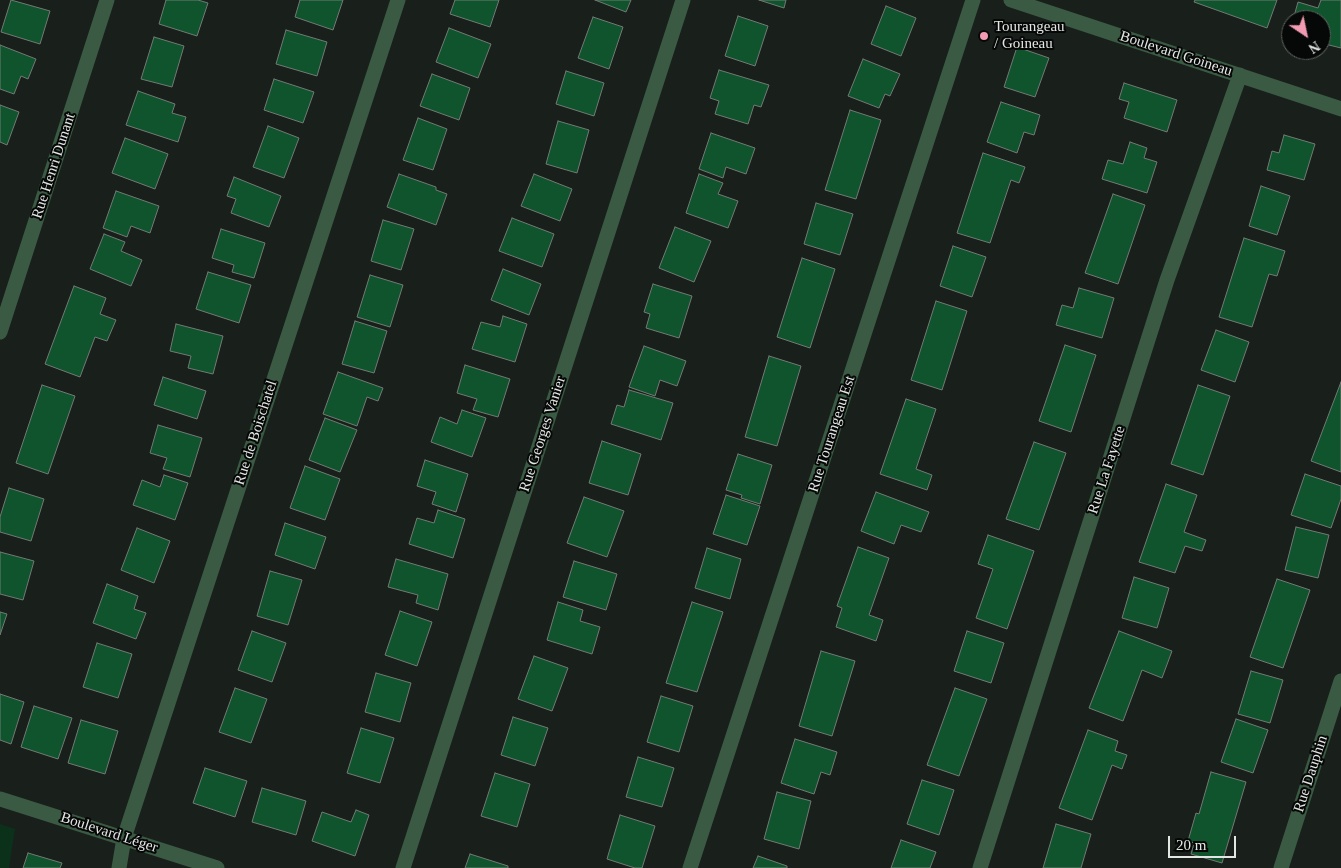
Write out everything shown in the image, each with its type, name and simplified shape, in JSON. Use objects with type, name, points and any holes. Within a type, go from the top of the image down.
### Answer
[{"type":"street","name":"Rue Henri Dunant","points":[[0,332],[107,0]]},
{"type":"street","name":"Rue de Boischatel","points":[[119,868],[124,838],[398,0]]},
{"type":"street","name":"Rue Georges Vanier","points":[[403,868],[683,0]]},
{"type":"street","name":"Rue Tourangeau Est","points":[[690,868],[973,0]]},
{"type":"street","name":"Boulevard Goineau","points":[[1011,0],[1341,108]]},
{"type":"street","name":"Rue La Fayette","points":[[980,868],[1167,280],[1240,75]]},
{"type":"street","name":"Rue Dauphin","points":[[1281,868],[1341,681]]},
{"type":"street","name":"Boulevard Léger","points":[[0,799],[217,868]]},
{"type":"green space","points":[[0,824],[15,829],[9,868],[0,868]]},
{"type":"building","points":[[11,0],[50,11],[40,44],[1,32]]},
{"type":"building","points":[[166,0],[198,0],[208,3],[197,36],[159,24]]},
{"type":"building","points":[[300,0],[343,0],[333,30],[295,17]]},
{"type":"building","points":[[455,0],[499,0],[490,27],[450,14]]},
{"type":"building","points":[[595,0],[631,0],[626,12]]},
{"type":"building","points":[[759,0],[786,0],[784,8]]},
{"type":"building","points":[[1195,0],[1277,0],[1267,28],[1194,2]]},
{"type":"building","points":[[1321,0],[1341,0],[1341,48],[1331,46],[1331,10],[1296,10],[1298,2],[1318,8]]},
{"type":"building","points":[[886,6],[916,18],[901,56],[871,44]]},
{"type":"building","points":[[738,16],[768,26],[755,66],[725,56]]},
{"type":"building","points":[[593,17],[623,27],[609,69],[578,58]]},
{"type":"building","points":[[449,28],[491,44],[478,78],[436,62]]},
{"type":"building","points":[[286,30],[327,42],[317,76],[276,64]]},
{"type":"building","points":[[154,37],[184,46],[172,87],[141,79]]},
{"type":"building","points":[[0,45],[36,59],[28,79],[21,76],[14,94],[0,89]]},
{"type":"building","points":[[1017,47],[1049,58],[1035,97],[1004,87]]},
{"type":"building","points":[[863,59],[900,74],[890,96],[885,94],[879,108],[848,96]]},
{"type":"building","points":[[719,70],[769,85],[761,107],[754,105],[748,124],[715,114],[719,101],[710,98]]},
{"type":"building","points":[[566,71],[604,83],[594,116],[556,104]]},
{"type":"building","points":[[432,74],[470,88],[459,120],[420,106]]},
{"type":"building","points":[[274,79],[314,92],[303,123],[264,110]]},
{"type":"building","points":[[1124,83],[1177,100],[1167,132],[1124,118],[1129,102],[1119,99]]},
{"type":"building","points":[[138,91],[175,104],[172,113],[186,117],[178,142],[126,125]]},
{"type":"building","points":[[1001,102],[1040,115],[1034,135],[1024,132],[1017,153],[987,142]]},
{"type":"building","points":[[0,105],[19,112],[7,145],[0,142]]},
{"type":"building","points":[[850,110],[881,120],[856,199],[825,190]]},
{"type":"building","points":[[418,118],[447,129],[433,170],[403,160]]},
{"type":"building","points":[[558,121],[589,130],[577,173],[546,164]]},
{"type":"building","points":[[268,126],[299,138],[284,178],[253,167]]},
{"type":"building","points":[[711,133],[755,148],[746,174],[726,167],[723,178],[699,169]]},
{"type":"building","points":[[1284,135],[1315,144],[1304,180],[1267,170],[1272,151],[1279,153]]},
{"type":"building","points":[[125,138],[168,154],[155,189],[112,173]]},
{"type":"building","points":[[1130,142],[1147,148],[1144,158],[1157,162],[1147,193],[1102,179],[1108,160],[1123,164]]},
{"type":"building","points":[[983,153],[1025,167],[1019,183],[1011,180],[990,243],[957,233]]},
{"type":"building","points":[[399,174],[436,187],[436,190],[447,194],[436,225],[387,207]]},
{"type":"building","points":[[534,174],[572,189],[560,221],[521,206]]},
{"type":"building","points":[[699,174],[723,183],[718,194],[738,201],[728,228],[686,213]]},
{"type":"building","points":[[234,177],[281,196],[269,227],[231,213],[236,199],[227,196]]},
{"type":"building","points":[[1261,186],[1290,196],[1277,235],[1249,226]]},
{"type":"building","points":[[116,191],[159,206],[150,233],[131,226],[127,237],[103,228]]},
{"type":"building","points":[[1113,194],[1145,205],[1118,284],[1085,273]]},
{"type":"building","points":[[816,203],[853,214],[840,255],[804,244]]},
{"type":"building","points":[[512,218],[554,234],[542,267],[499,251]]},
{"type":"building","points":[[383,220],[414,229],[401,270],[371,261]]},
{"type":"building","points":[[675,227],[711,241],[694,282],[659,268]]},
{"type":"building","points":[[221,229],[265,243],[254,278],[232,272],[234,265],[212,258]]},
{"type":"building","points":[[104,234],[125,242],[121,251],[142,260],[131,286],[90,269]]},
{"type":"building","points":[[1244,238],[1285,251],[1277,276],[1269,274],[1252,327],[1219,317]]},
{"type":"building","points":[[953,246],[986,257],[972,297],[940,286]]},
{"type":"building","points":[[802,258],[835,269],[810,348],[777,337]]},
{"type":"building","points":[[503,269],[541,284],[529,315],[491,300]]},
{"type":"building","points":[[208,272],[251,285],[239,323],[196,309]]},
{"type":"building","points":[[370,275],[403,285],[390,327],[357,317]]},
{"type":"building","points":[[653,284],[692,296],[679,338],[646,328],[650,314],[644,312]]},
{"type":"building","points":[[74,286],[106,298],[100,314],[116,320],[107,341],[95,337],[80,377],[45,364]]},
{"type":"building","points":[[1079,288],[1114,298],[1102,338],[1056,325],[1062,305],[1073,308]]},
{"type":"building","points":[[936,301],[967,311],[942,390],[911,380]]},
{"type":"building","points":[[503,316],[527,324],[515,362],[472,349],[481,322],[500,327]]},
{"type":"building","points":[[355,321],[387,331],[374,373],[342,364]]},
{"type":"building","points":[[176,324],[223,336],[213,374],[188,368],[191,356],[170,351]]},
{"type":"building","points":[[1216,330],[1249,342],[1235,382],[1201,370]]},
{"type":"building","points":[[1065,345],[1096,355],[1071,432],[1039,421]]},
{"type":"building","points":[[644,346],[686,361],[677,386],[660,380],[655,396],[629,387]]},
{"type":"building","points":[[769,356],[801,366],[777,446],[745,437]]},
{"type":"building","points":[[465,365],[510,379],[498,417],[473,410],[477,399],[457,393]]},
{"type":"building","points":[[338,372],[383,388],[378,401],[367,397],[357,426],[323,414]]},
{"type":"building","points":[[163,377],[206,391],[197,419],[154,405]]},
{"type":"building","points":[[1341,382],[1341,472],[1311,461]]},
{"type":"building","points":[[42,385],[75,396],[48,474],[16,463]]},
{"type":"building","points":[[1198,385],[1230,396],[1203,475],[1171,464]]},
{"type":"building","points":[[629,390],[673,403],[661,440],[611,424],[617,405],[624,407]]},
{"type":"building","points":[[906,399],[936,409],[916,469],[932,475],[927,490],[880,474]]},
{"type":"building","points":[[462,410],[486,418],[472,457],[431,442],[440,417],[457,424]]},
{"type":"building","points":[[325,418],[357,430],[340,472],[309,460]]},
{"type":"building","points":[[158,425],[202,438],[190,477],[163,469],[167,458],[150,453]]},
{"type":"building","points":[[602,441],[641,454],[628,495],[589,483]]},
{"type":"building","points":[[1034,442],[1066,453],[1039,530],[1006,519]]},
{"type":"building","points":[[738,454],[772,465],[760,504],[741,498],[742,495],[726,490]]},
{"type":"building","points":[[425,460],[468,474],[456,512],[432,504],[436,492],[417,486]]},
{"type":"building","points":[[305,466],[340,479],[325,520],[290,508]]},
{"type":"building","points":[[1305,474],[1341,486],[1341,499],[1331,528],[1291,515]]},
{"type":"building","points":[[164,475],[188,483],[175,520],[133,505],[142,480],[160,487]]},
{"type":"building","points":[[1166,484],[1197,495],[1184,532],[1206,540],[1202,551],[1185,546],[1175,573],[1139,562]]},
{"type":"building","points":[[9,488],[44,499],[31,541],[0,532],[0,517]]},
{"type":"building","points":[[876,492],[929,512],[921,532],[901,525],[894,544],[861,531]]},
{"type":"building","points":[[726,495],[760,506],[747,545],[713,534]]},
{"type":"building","points":[[584,497],[624,511],[607,557],[567,543]]},
{"type":"building","points":[[438,510],[465,519],[453,558],[409,544],[417,518],[434,523]]},
{"type":"building","points":[[285,523],[326,537],[315,569],[275,555]]},
{"type":"building","points":[[1296,527],[1329,535],[1318,578],[1285,570]]},
{"type":"building","points":[[137,528],[170,541],[154,583],[121,570]]},
{"type":"building","points":[[988,535],[1034,551],[1007,629],[976,618],[993,569],[978,564]]},
{"type":"building","points":[[858,547],[889,558],[869,615],[883,620],[876,641],[836,627],[842,608],[837,606]]},
{"type":"building","points":[[707,548],[741,559],[730,599],[695,588]]},
{"type":"building","points":[[0,552],[34,561],[23,600],[0,594]]},
{"type":"building","points":[[396,559],[448,574],[438,610],[416,603],[418,595],[388,587]]},
{"type":"building","points":[[574,561],[617,574],[606,610],[563,597]]},
{"type":"building","points":[[270,571],[302,580],[288,625],[257,616]]},
{"type":"building","points":[[1134,577],[1169,588],[1157,628],[1122,618]]},
{"type":"building","points":[[1277,579],[1310,590],[1283,668],[1250,657]]},
{"type":"building","points":[[107,584],[138,596],[134,609],[146,613],[136,639],[93,623]]},
{"type":"building","points":[[558,602],[583,610],[580,621],[600,627],[592,654],[547,640]]},
{"type":"building","points":[[692,602],[723,612],[697,692],[666,683]]},
{"type":"building","points":[[400,611],[432,622],[417,666],[385,655]]},
{"type":"building","points":[[0,612],[7,614],[0,635]]},
{"type":"building","points":[[252,631],[286,643],[272,682],[238,670]]},
{"type":"building","points":[[967,631],[1004,643],[991,683],[954,671]]},
{"type":"building","points":[[1119,631],[1172,651],[1162,678],[1142,670],[1123,721],[1089,708]]},
{"type":"building","points":[[97,643],[132,654],[118,698],[83,687]]},
{"type":"building","points":[[821,651],[855,661],[832,736],[799,726]]},
{"type":"building","points":[[534,656],[568,668],[552,711],[518,699]]},
{"type":"building","points":[[1251,671],[1283,680],[1270,723],[1238,714]]},
{"type":"building","points":[[376,673],[411,683],[400,722],[365,712]]},
{"type":"building","points":[[235,688],[267,699],[251,743],[219,732]]},
{"type":"building","points":[[955,688],[987,699],[959,776],[927,765]]},
{"type":"building","points":[[0,694],[24,702],[11,744],[0,740]]},
{"type":"building","points":[[661,696],[693,706],[679,752],[647,742]]},
{"type":"building","points":[[34,706],[72,718],[58,759],[21,747]]},
{"type":"building","points":[[513,717],[548,728],[535,766],[501,755]]},
{"type":"building","points":[[1236,719],[1268,730],[1253,773],[1221,762]]},
{"type":"building","points":[[81,720],[118,731],[105,774],[68,763]]},
{"type":"building","points":[[361,728],[394,738],[380,783],[347,773]]},
{"type":"building","points":[[1088,730],[1118,741],[1115,751],[1127,755],[1122,769],[1112,765],[1092,820],[1059,808]]},
{"type":"building","points":[[795,739],[837,752],[830,775],[821,772],[814,794],[781,783]]},
{"type":"building","points":[[638,757],[674,768],[662,807],[626,797]]},
{"type":"building","points":[[205,768],[247,781],[235,817],[193,803]]},
{"type":"building","points":[[1211,772],[1246,782],[1222,863],[1191,854],[1194,843],[1188,841],[1196,813],[1199,814]]},
{"type":"building","points":[[495,773],[530,784],[517,827],[481,816]]},
{"type":"building","points":[[922,780],[954,790],[939,835],[907,824]]},
{"type":"building","points":[[262,788],[306,801],[296,835],[252,822]]},
{"type":"building","points":[[777,792],[811,801],[799,849],[764,839]]},
{"type":"building","points":[[356,810],[369,815],[355,856],[312,841],[322,812],[351,822]]},
{"type":"building","points":[[620,815],[655,826],[642,868],[635,868],[607,859]]},
{"type":"building","points":[[1056,824],[1091,834],[1081,868],[1043,868]]},
{"type":"building","points":[[901,840],[936,852],[930,868],[891,868]]},
{"type":"building","points":[[28,853],[62,863],[60,868],[23,868]]},
{"type":"building","points":[[470,854],[508,866],[508,868],[465,868]]},
{"type":"building","points":[[758,856],[787,866],[787,868],[753,868]]},
{"type":"place","name":"Tourangeau / Goineau","points":[[984,36]]}]
